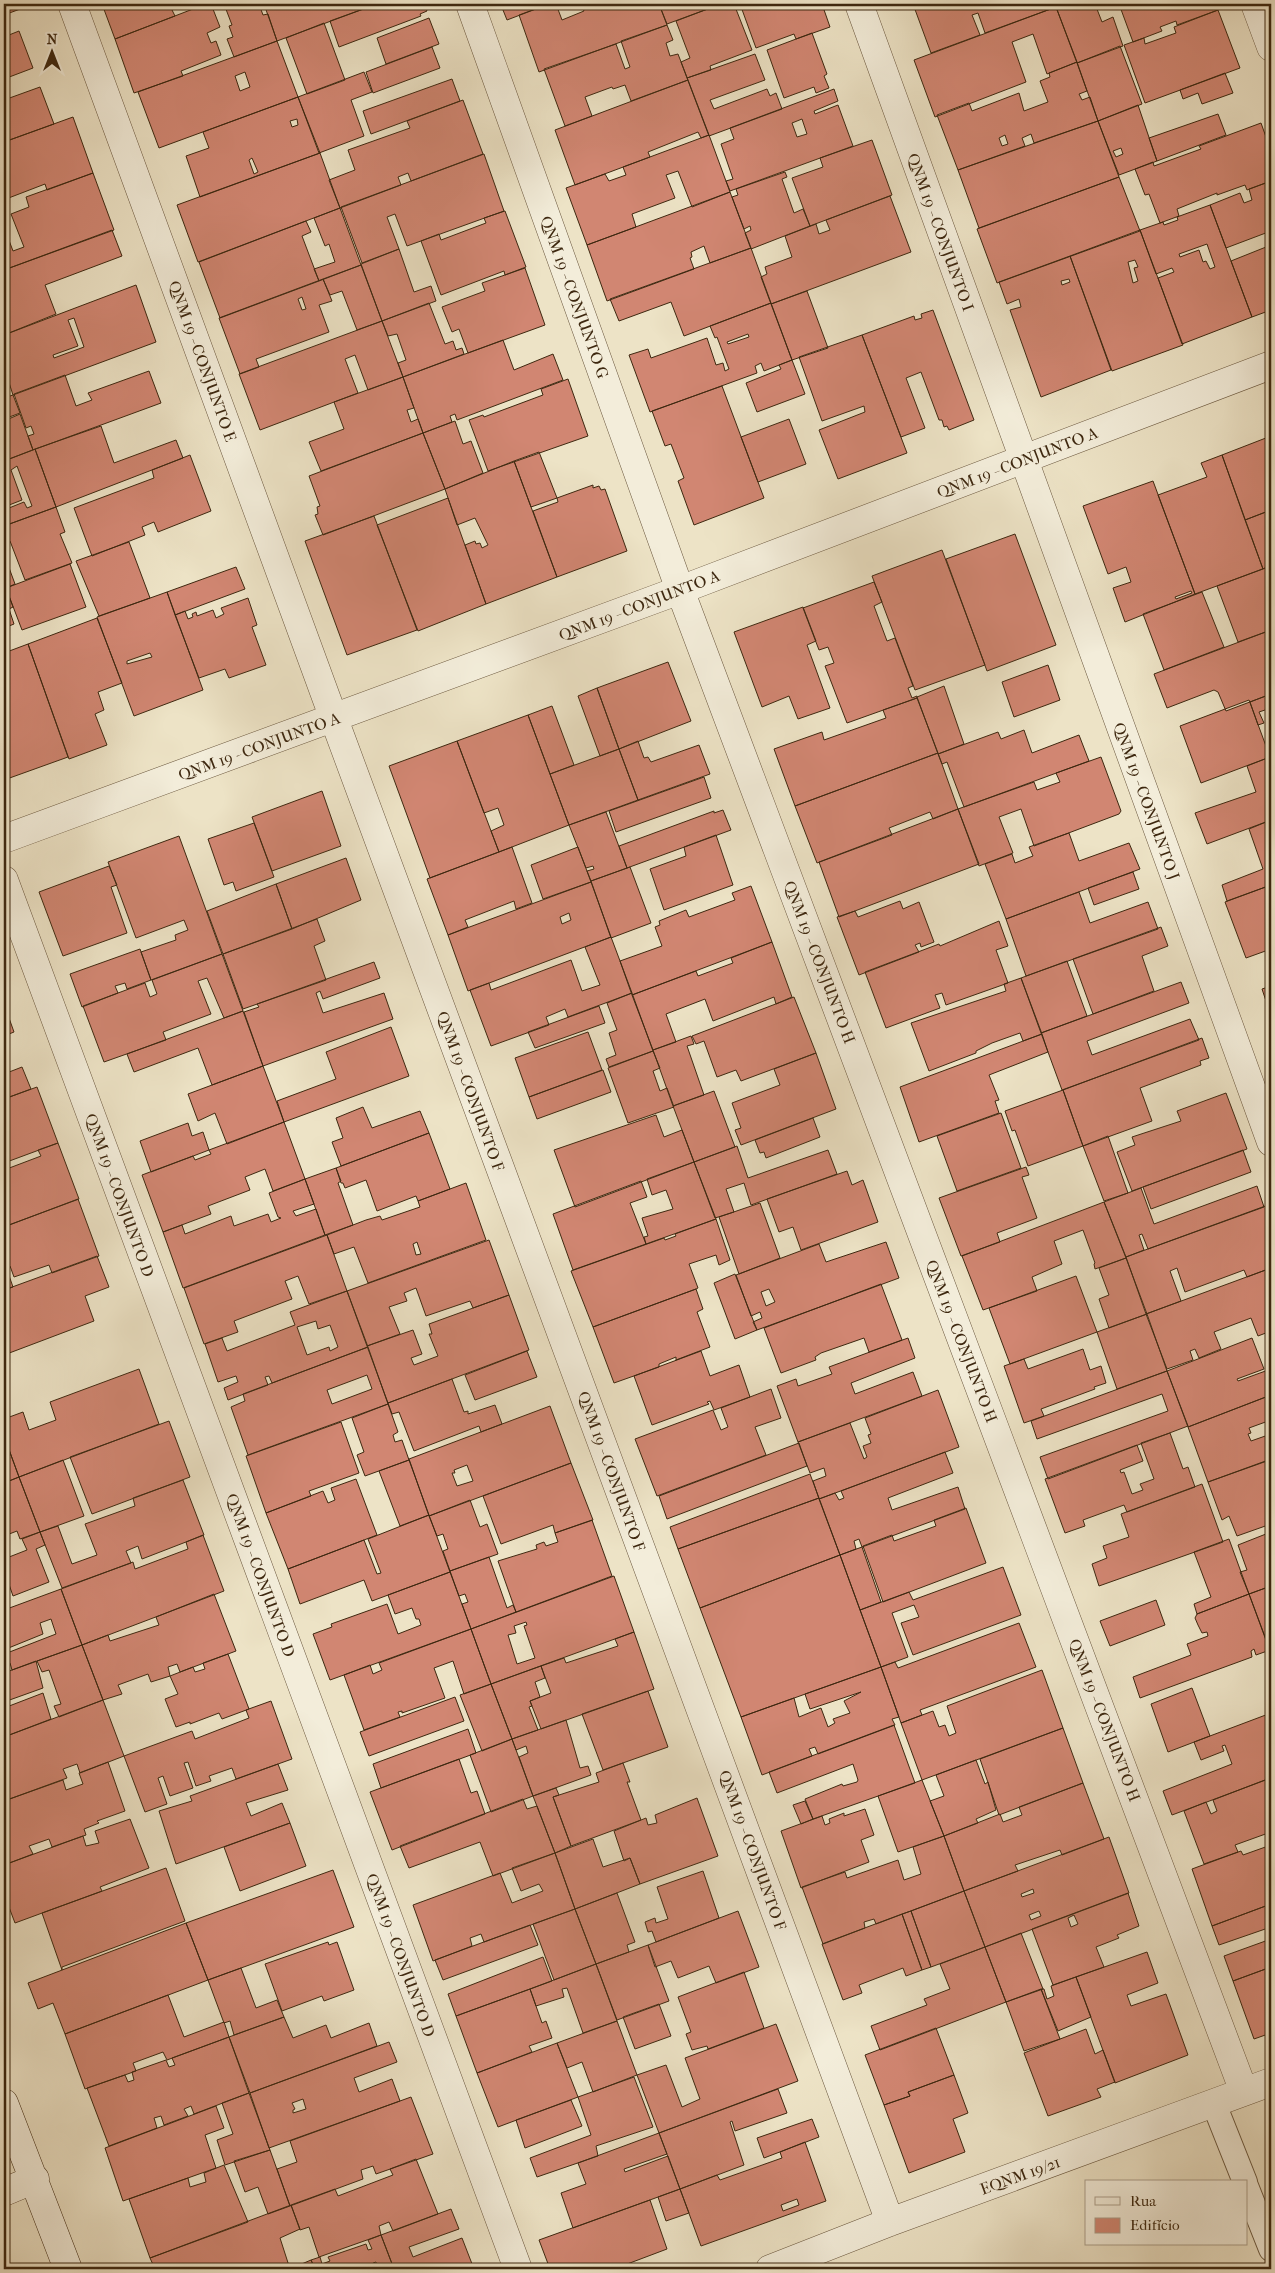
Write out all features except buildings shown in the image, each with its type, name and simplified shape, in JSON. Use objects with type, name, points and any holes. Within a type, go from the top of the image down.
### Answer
[{"type":"street","name":"QNM 19 - CONJUNTO E","points":[[72,4],[334,719]]},
{"type":"street","name":"QNM 19 - CONJUNTO G","points":[[470,4],[680,590]]},
{"type":"street","name":"QNM 19 - CONJUNTO I","points":[[859,4],[1024,459]]},
{"type":"street","points":[[1255,4],[1271,48]]},
{"type":"street","name":"QNM 19 - CONJUNTO A","points":[[4,839],[680,590],[1271,365]]},
{"type":"street","name":"QNM 19 - CONJUNTO J","points":[[1024,459],[1271,1142]]},
{"type":"street","name":"QNM 19 - CONJUNTO H","points":[[680,590],[1244,2092]]},
{"type":"street","name":"QNM 19 - CONJUNTO F","points":[[334,719],[890,2222]]},
{"type":"street","name":"QNM 19 - CONJUNTO D","points":[[4,880],[518,2269]]},
{"type":"street","name":"EQNM 19/21","points":[[770,2269],[890,2222],[1271,2082]]},
{"type":"street","points":[[1214,2104],[1244,2180]]},
{"type":"street","points":[[5,2109],[68,2269]]},
{"type":"street","points":[[4,2192],[34,2179]]},
{"type":"street","points":[[1248,2191],[1271,2250]]}]
